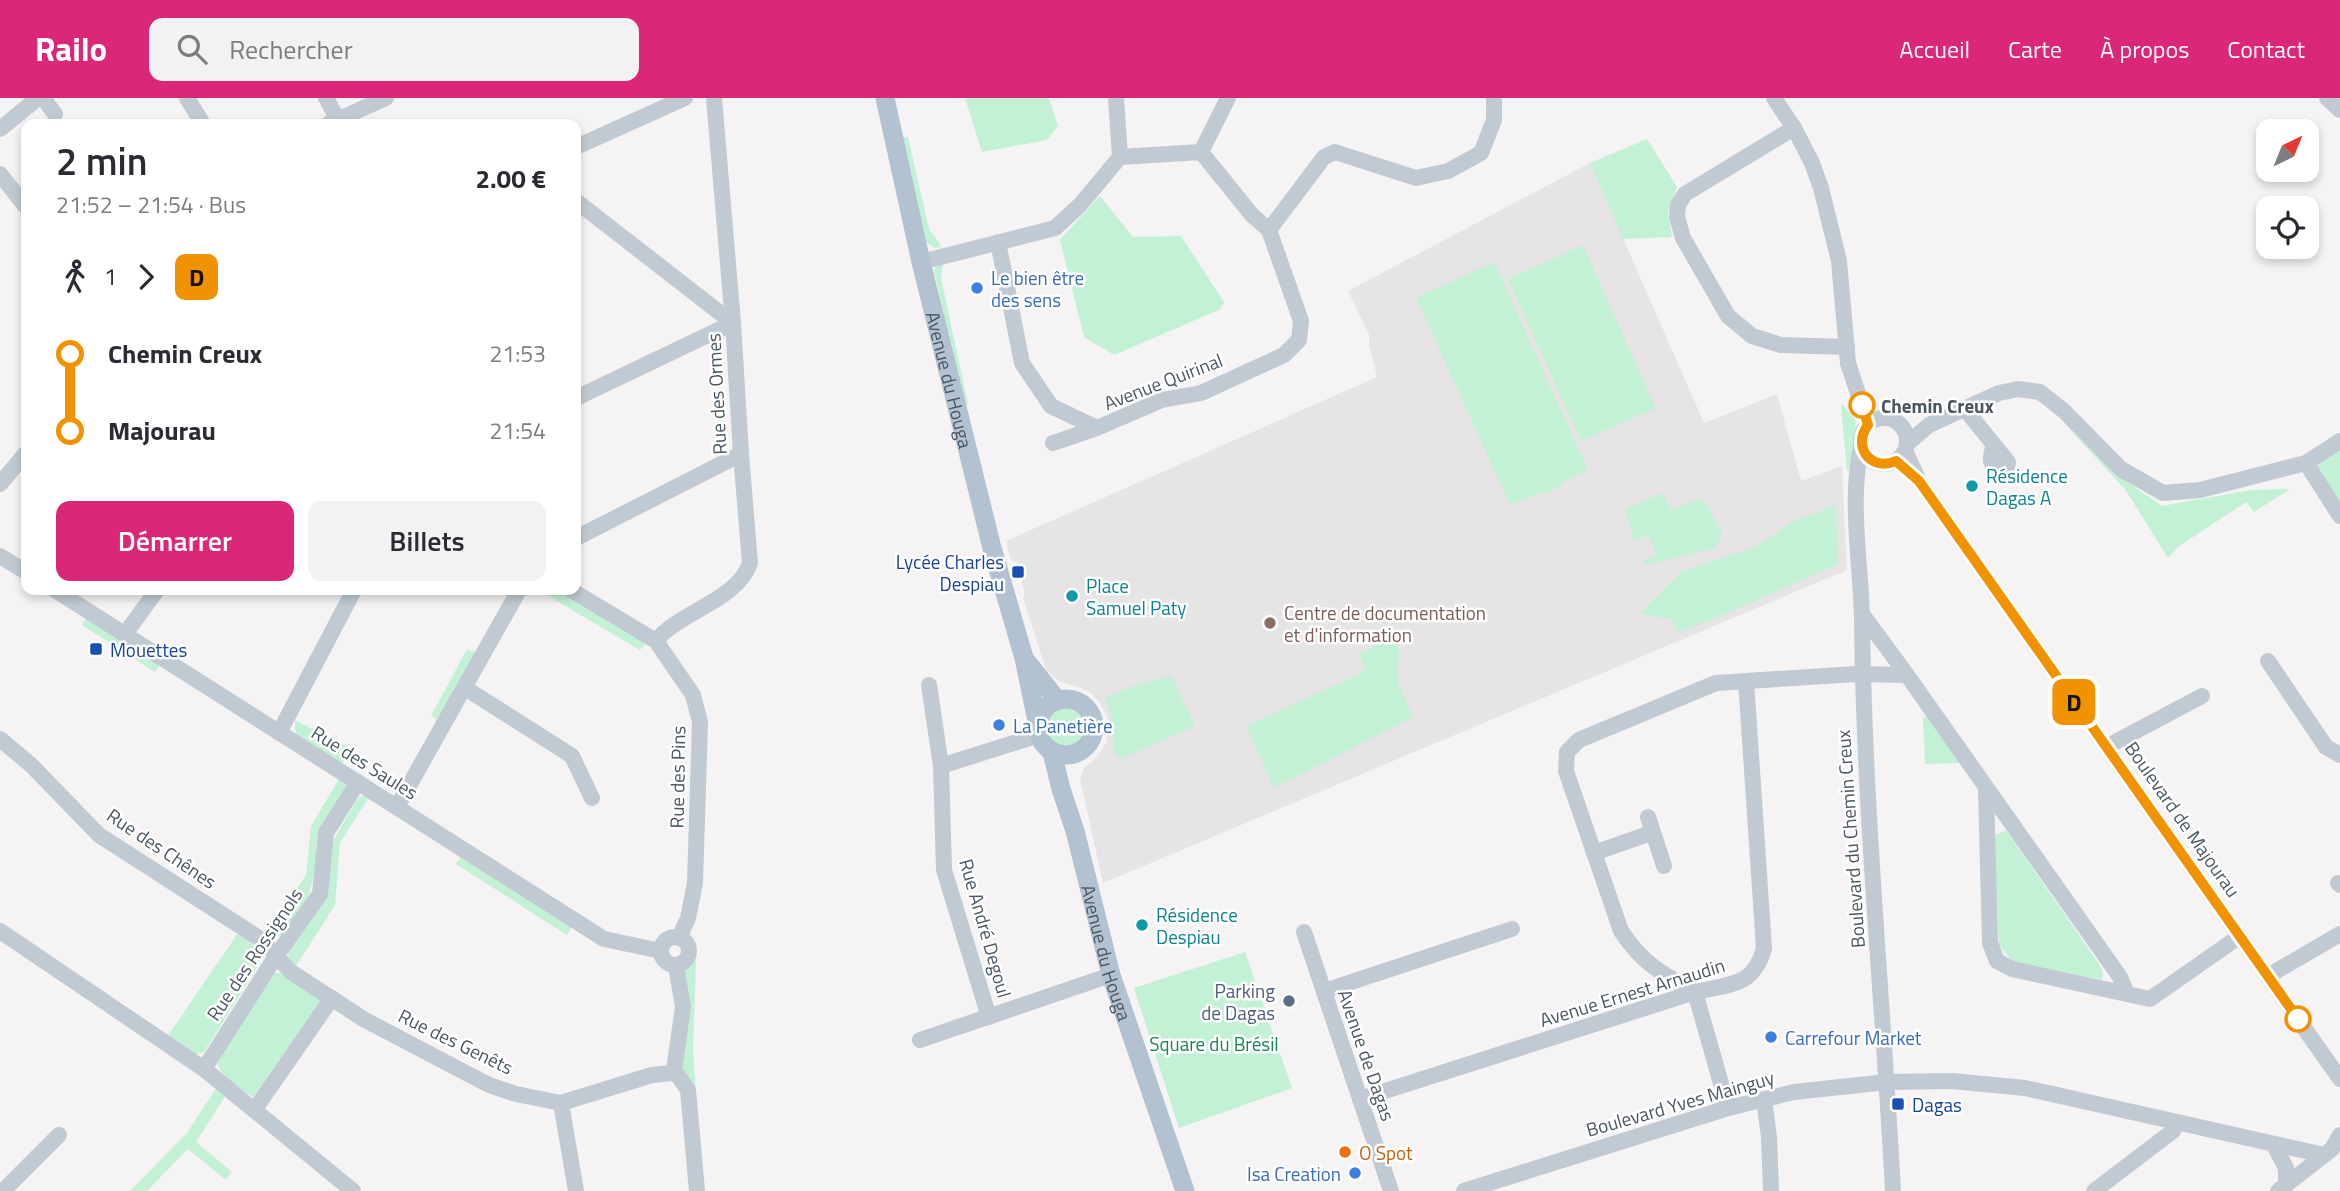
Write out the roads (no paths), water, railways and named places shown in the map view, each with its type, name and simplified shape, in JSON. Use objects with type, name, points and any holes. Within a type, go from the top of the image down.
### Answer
[{"type":"main road","name":"Avenue du Houga","points":[[885,98],[921,262],[993,554],[1024,658],[1039,730]]},
{"type":"main road","name":"Avenue du Houga","points":[[1024,658],[1058,701]]},
{"type":"main road","points":[[1058,701],[1077,702],[1084,707],[1093,722],[1091,739],[1087,746],[1062,753],[1042,742],[1039,730],[1042,711],[1058,701]]},
{"type":"main road","name":"Avenue du Houga","points":[[1062,753],[1075,831],[1111,975],[1185,1191]]},
{"type":"street","points":[[0,129],[41,98],[55,114]]},
{"type":"street","points":[[187,98],[200,119]]},
{"type":"street","points":[[326,98],[332,119]]},
{"type":"street","points":[[340,119],[386,98]]},
{"type":"street","points":[[581,145],[685,98]]},
{"type":"street","name":"Rue des Ormes","points":[[656,641],[733,587],[747,572],[750,562],[713,98]]},
{"type":"street","points":[[921,262],[1055,228],[1080,205],[1120,157],[1116,98]]},
{"type":"street","points":[[1120,157],[1201,152],[1228,98]]},
{"type":"street","points":[[1269,230],[1324,157],[1335,152],[1416,178],[1448,171],[1481,152],[1494,120],[1493,98]]},
{"type":"street","points":[[1773,98],[1794,128],[1812,163],[1834,232],[1848,363],[1858,392],[1874,421]]},
{"type":"street","points":[[2327,98],[2340,110]]},
{"type":"street","points":[[1794,128],[1685,194],[1678,205],[1677,217],[1683,238],[1728,316],[1752,335],[1782,345],[1847,347]]},
{"type":"street","name":"Avenue Quirinal","points":[[998,242],[1022,363],[1051,406],[1097,428],[1162,400],[1201,393],[1284,355],[1299,340],[1301,321],[1269,230],[1252,215],[1201,152]]},
{"type":"street","points":[[0,174],[21,201]]},
{"type":"street","points":[[581,205],[733,323],[581,396]]},
{"type":"street","points":[[1874,421],[1861,439],[1861,447],[1864,454],[1876,463],[1890,464],[1929,425],[1964,408],[1999,393],[2018,389],[2040,392],[2064,411],[2120,469],[2163,493],[2200,489],[2306,463],[2340,441]]},
{"type":"street","points":[[1964,408],[1994,446]]},
{"type":"street","points":[[1874,421],[1895,421],[1900,425],[1905,431],[1903,452]]},
{"type":"street","points":[[1900,425],[1929,425]]},
{"type":"street","points":[[1053,443],[1097,428]]},
{"type":"street","name":"Boulevard du Chemin Creux","points":[[1861,447],[1855,483],[1866,788],[1893,1191]]},
{"type":"street","name":"Boulevard de Majourau","points":[[1903,452],[1919,481],[2340,1079]]},
{"type":"street","points":[[581,535],[741,454]]},
{"type":"street","points":[[0,484],[21,459]]},
{"type":"street","points":[[1855,483],[1876,463]]},
{"type":"street","points":[[2306,463],[2340,516]]},
{"type":"street","points":[[0,556],[21,569]]},
{"type":"street","name":"Rue des Saules","points":[[63,595],[604,939],[661,951]]},
{"type":"street","points":[[125,634],[153,595]]},
{"type":"street","points":[[279,733],[351,595]]},
{"type":"street","points":[[397,807],[516,595]]},
{"type":"street","name":"Rue des Pins","points":[[579,595],[656,641],[693,695],[700,722],[695,883],[691,909],[679,938]]},
{"type":"street","points":[[1861,614],[2112,966],[2127,993]]},
{"type":"street","points":[[2269,661],[2326,747],[2340,755]]},
{"type":"street","points":[[1728,1108],[1695,992],[1654,969],[1635,953],[1621,931],[1566,771],[1567,752],[1579,740],[1716,683],[1862,674],[1907,675]]},
{"type":"street","name":"Avenue Ernest Arnaudin","points":[[1360,1099],[1695,992],[1738,982],[1750,975],[1760,964],[1764,948],[1746,681]]},
{"type":"street","name":"Rue André Degoul","points":[[929,685],[941,766],[944,870],[989,1017]]},
{"type":"street","points":[[465,688],[572,756],[592,798]]},
{"type":"street","points":[[2106,747],[2202,696]]},
{"type":"street","points":[[941,766],[1039,730]]},
{"type":"street","name":"Rue des Chênes","points":[[0,739],[31,765],[99,835],[262,940],[276,957]]},
{"type":"street","name":"Rue des Rossignols","points":[[204,1069],[320,894],[326,833],[358,782]]},
{"type":"street","points":[[1986,788],[1990,943],[1997,961],[2012,969],[2150,999],[2240,936]]},
{"type":"street","points":[[1594,853],[1649,825],[1664,866]]},
{"type":"street","points":[[1324,991],[1512,929]]},
{"type":"street","points":[[0,931],[204,1069],[353,1191]]},
{"type":"street","name":"Avenue de Dagas","points":[[1304,932],[1391,1191]]},
{"type":"street","points":[[2267,976],[2338,937]]},
{"type":"street","points":[[679,938],[689,947],[689,956],[684,963],[676,966],[663,960],[661,951],[667,940],[679,938]]},
{"type":"street","name":"Rue des Genêts","points":[[276,957],[290,972],[365,1020],[489,1085],[561,1103]]},
{"type":"street","points":[[676,966],[683,1007],[674,1070],[688,1090],[697,1191]]},
{"type":"street","points":[[920,1040],[1111,975]]},
{"type":"street","points":[[255,1109],[332,998]]},
{"type":"street","points":[[576,1191],[561,1103],[652,1075],[672,1073],[674,1070]]},
{"type":"street","name":"Boulevard Yves Mainguy","points":[[1464,1191],[1728,1108],[1794,1092],[1887,1082],[1952,1081],[2025,1088],[2274,1144],[2334,1147]]},
{"type":"street","points":[[1764,1099],[1769,1137],[1771,1191]]},
{"type":"street","points":[[2094,1191],[2173,1131],[2177,1122]]},
{"type":"street","points":[[0,1191],[60,1135]]},
{"type":"street","points":[[2274,1144],[2286,1168],[2282,1188]]},
{"type":"street","points":[[2282,1188],[2334,1147]]},
{"type":"place","name":"Le bien être des sens","points":[[977,288]]},
{"type":"place","name":"Chemin Creux","points":[[1862,405]]},
{"type":"place","name":"Résidence Dagas A","points":[[1972,486]]},
{"type":"place","name":"Lycée Charles Despiau","points":[[1018,572]]},
{"type":"place","name":"Place Samuel Paty","points":[[1072,596]]},
{"type":"place","name":"Centre de documentation et d'information","points":[[1270,623]]},
{"type":"place","name":"Mouettes","points":[[96,649]]},
{"type":"place","name":"La Panetière","points":[[999,725]]},
{"type":"place","name":"Résidence Despiau","points":[[1142,925]]},
{"type":"place","name":"Parking de Dagas","points":[[1289,1001]]},
{"type":"place","name":"Carrefour Market","points":[[1771,1037]]},
{"type":"place","name":"Dagas","points":[[1898,1104]]},
{"type":"place","name":"O Spot","points":[[1345,1152]]},
{"type":"place","name":"Isa Creation","points":[[1355,1173]]},
{"type":"park label","name":"Square du Brésil","points":[[1214,1043]]}]
